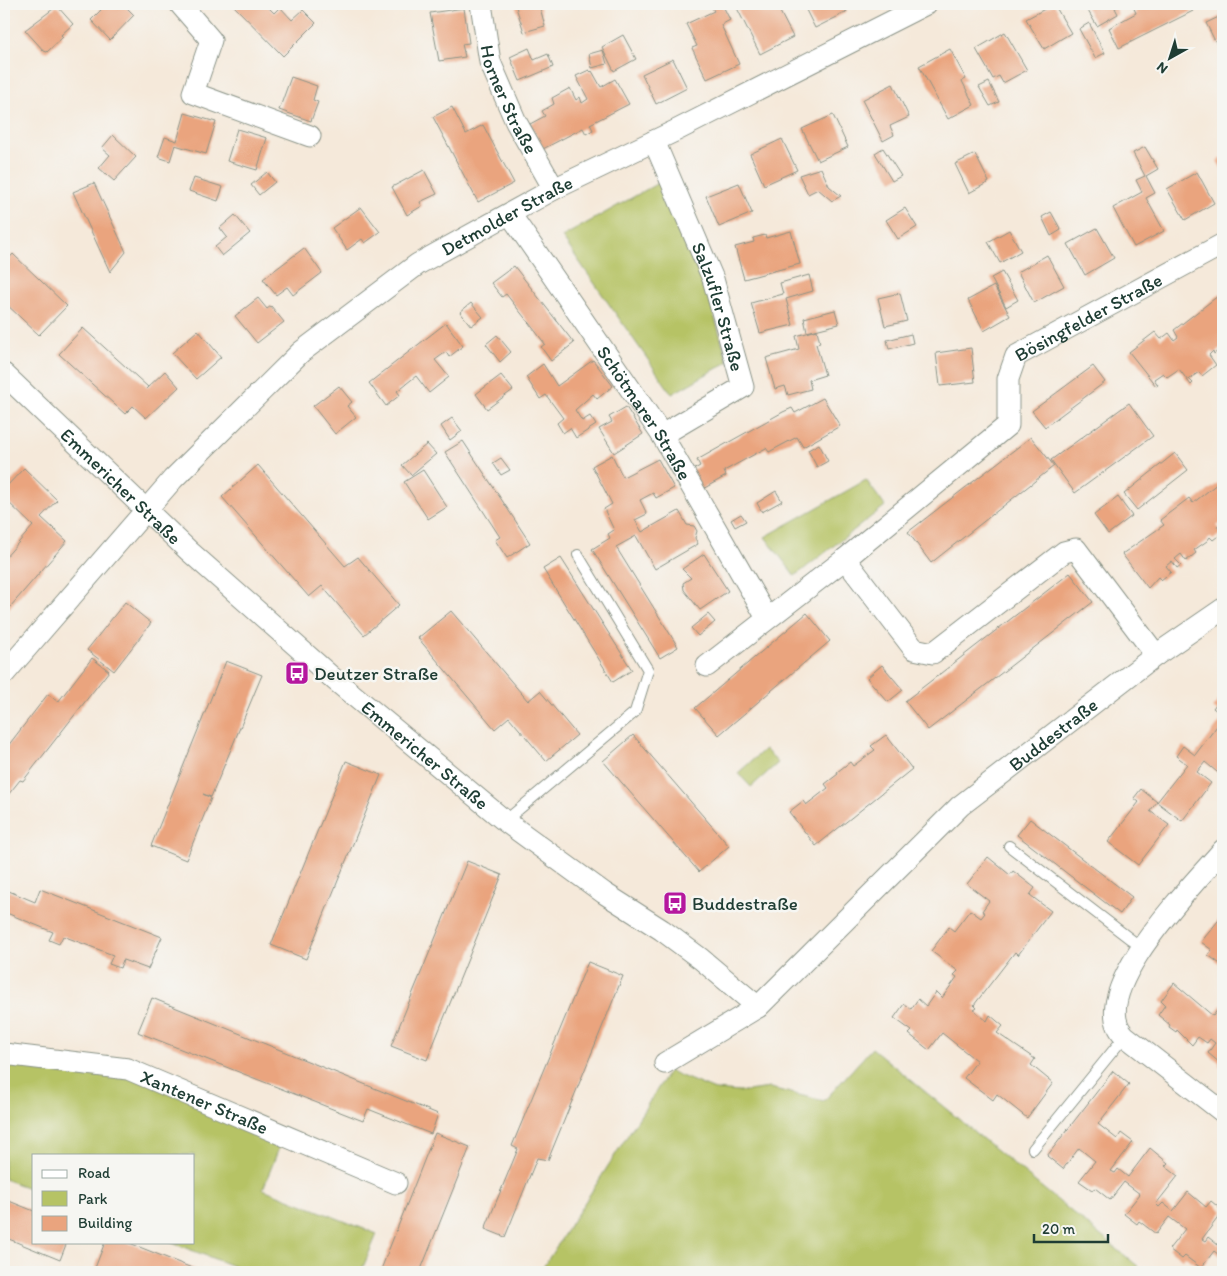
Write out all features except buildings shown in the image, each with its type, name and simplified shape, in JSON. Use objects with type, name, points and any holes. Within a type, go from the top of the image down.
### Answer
[{"type":"street","points":[[180,4],[211,40],[193,93],[310,136]]},
{"type":"street","name":"Horner Straße","points":[[481,4],[490,62],[516,122],[554,189]]},
{"type":"street","name":"Detmolder Straße","points":[[147,510],[173,479],[301,352],[418,264],[554,189],[654,141],[926,4]]},
{"type":"street","name":"Salzufler Straße","points":[[654,141],[713,279],[743,387],[662,435]]},
{"type":"street","name":"Schötmarer Straße","points":[[510,214],[662,435],[766,618]]},
{"type":"street","name":"Bösingfelder Straße","points":[[708,666],[766,618],[845,559],[1008,425],[1008,380],[1016,356],[1223,244]]},
{"type":"street","name":"Emmericher Straße","points":[[4,374],[147,510],[322,669],[505,821],[604,893],[662,930],[702,959],[758,1007]]},
{"type":"street","points":[[4,674],[147,510]]},
{"type":"street","points":[[845,559],[914,649],[933,653],[1064,552],[1076,549],[1156,655]]},
{"type":"street","name":"Buddestraße","points":[[665,1063],[758,1007],[808,955],[960,806],[1156,655],[1223,609]]},
{"type":"street","points":[[1223,850],[1134,958],[1116,996],[1114,1011],[1118,1030],[1223,1112]]},
{"type":"street","name":"Xantener Straße","points":[[4,1054],[128,1069],[396,1183]]},
{"type":"lane","points":[[505,821],[635,712],[648,670],[578,555]]},
{"type":"lane","points":[[1009,846],[1142,948]]},
{"type":"lane","points":[[1033,1149],[1125,1036]]},
{"type":"green space","points":[[660,182],[706,288],[728,362],[672,394],[562,237]]},
{"type":"green space","points":[[866,480],[885,506],[795,576],[765,537]]},
{"type":"green space","points":[[765,749],[778,763],[751,787],[738,773]]},
{"type":"green space","points":[[872,1048],[1145,1272],[540,1272],[669,1071],[715,1090],[740,1092],[770,1088],[824,1101]]},
{"type":"green space","points":[[4,1054],[128,1069],[284,1135],[263,1189],[377,1234],[361,1272],[249,1272],[175,1244],[195,1244],[195,1154],[32,1154],[32,1189],[4,1179]]},
{"type":"place","name":"Deutzer Straße","points":[[297,673]]},
{"type":"place","name":"Buddestraße","points":[[675,903]]}]
